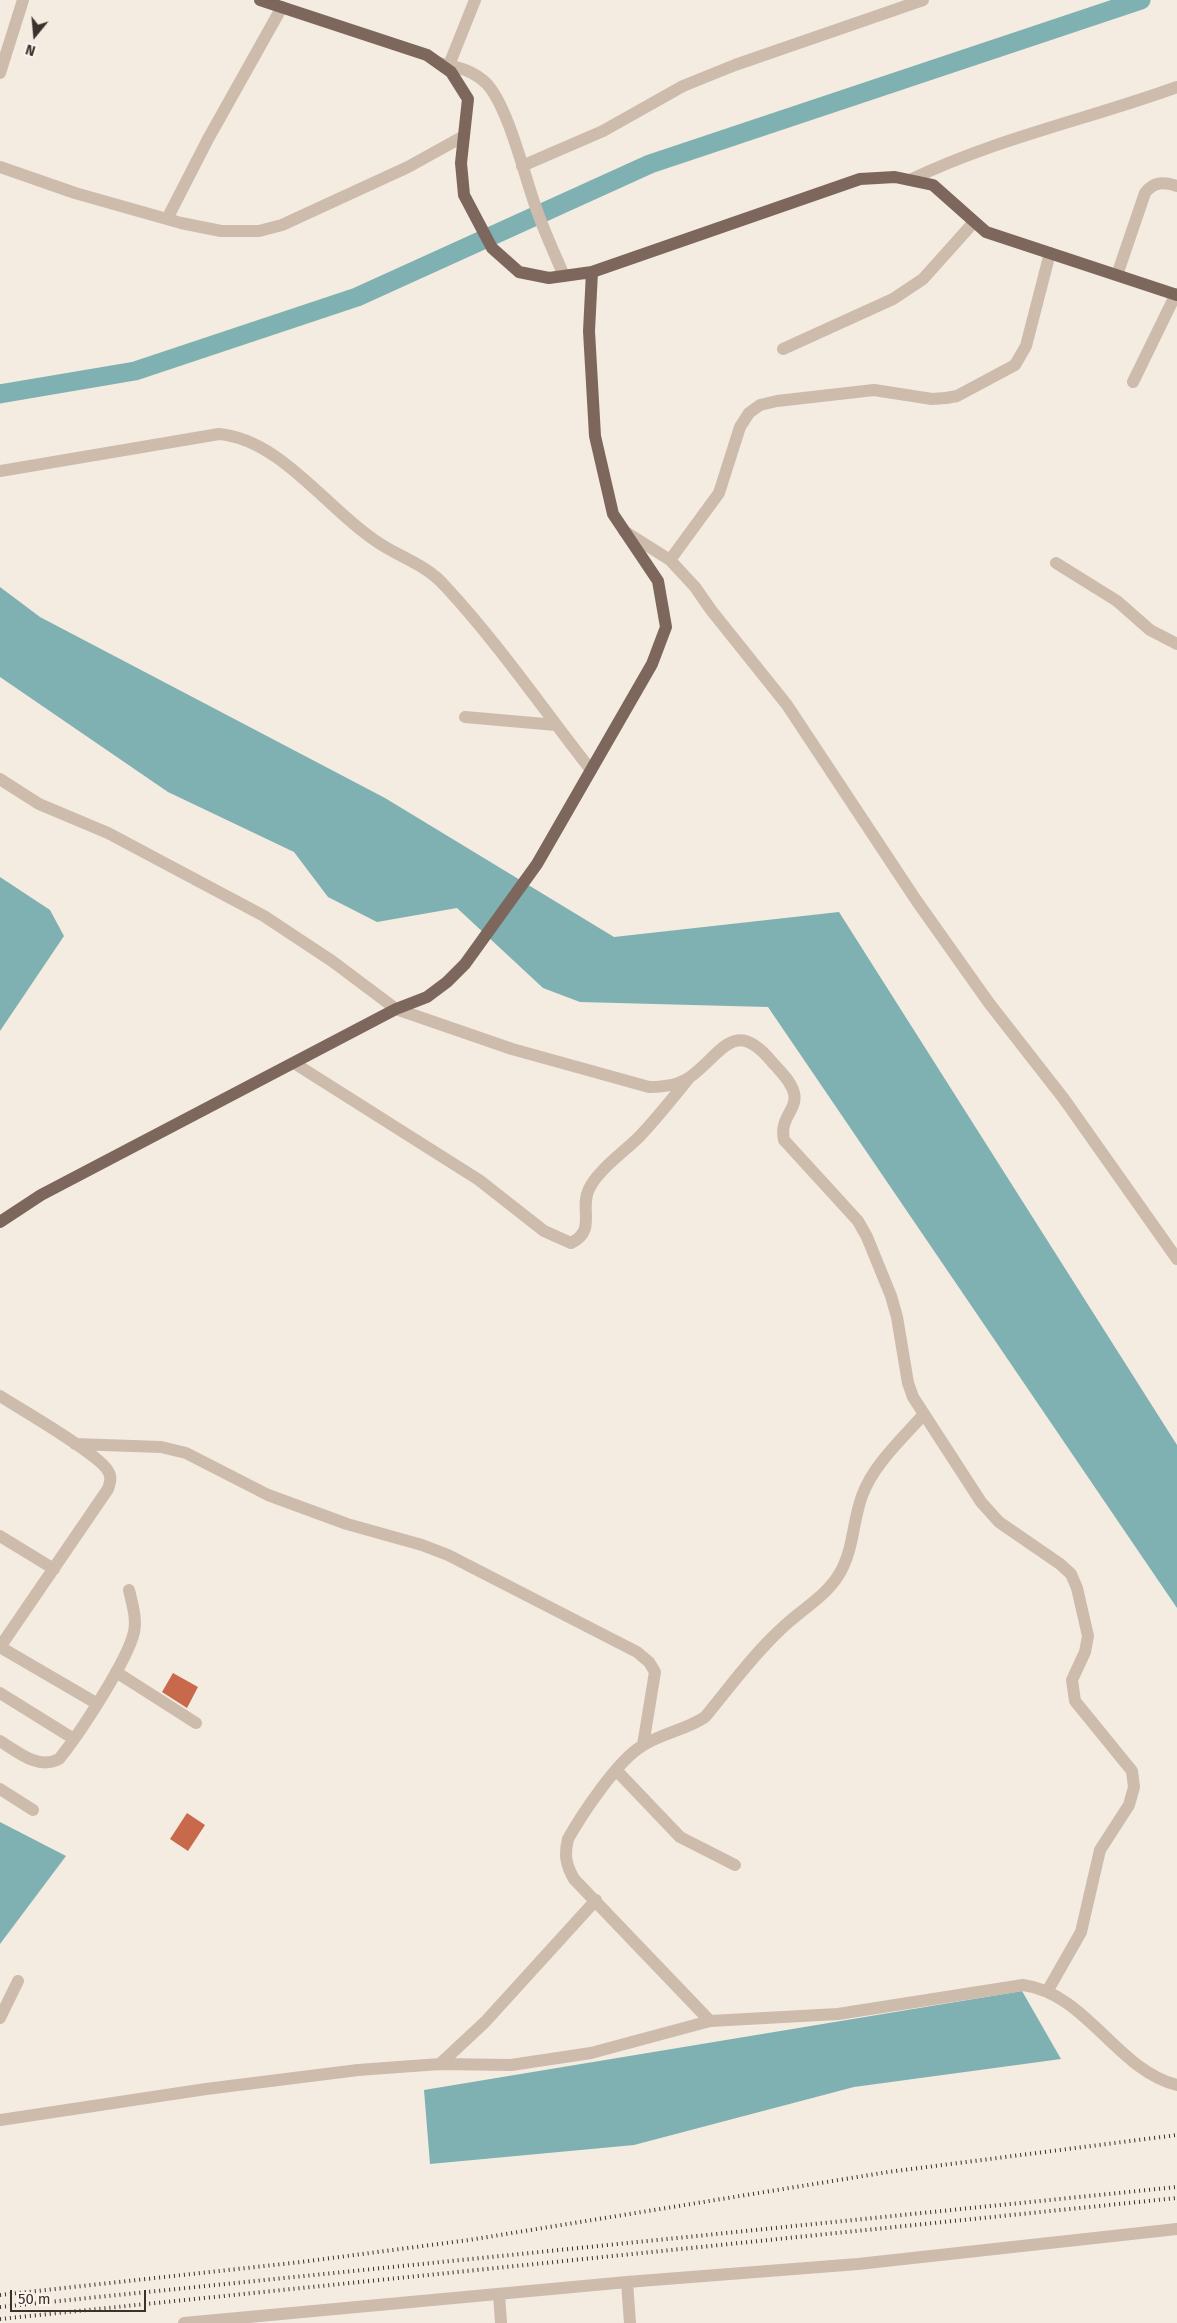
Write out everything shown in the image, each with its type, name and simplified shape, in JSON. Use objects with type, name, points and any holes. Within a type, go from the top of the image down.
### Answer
[{"type":"main road","points":[[260,0],[443,63],[468,99],[461,163],[464,195],[492,248],[519,272],[549,278],[592,272],[860,178],[895,177],[934,185],[986,232],[1176,295]]},
{"type":"main road","points":[[0,1222],[41,1196],[294,1062],[396,1009],[427,997],[447,982],[465,964],[537,864],[652,664],[666,627],[658,581],[612,514],[595,436],[589,331],[592,272]]},
{"type":"street","points":[[0,73],[23,0]]},
{"type":"street","points":[[475,0],[443,63],[464,68],[477,75],[488,86],[509,126],[543,229],[564,276]]},
{"type":"street","points":[[522,166],[603,131],[683,86],[734,65],[923,0]]},
{"type":"street","points":[[167,219],[208,139],[282,7]]},
{"type":"street","points":[[910,180],[963,156],[1127,105],[1177,87]]},
{"type":"street","points":[[0,167],[75,193],[167,219],[221,231],[259,231],[282,225],[408,167],[464,136]]},
{"type":"street","points":[[1117,275],[1145,193],[1150,186],[1159,183],[1177,186]]},
{"type":"street","points":[[783,349],[893,299],[923,279],[974,222]]},
{"type":"street","points":[[670,560],[719,493],[740,427],[749,413],[760,405],[777,400],[874,390],[932,399],[946,398],[957,396],[1015,365],[1026,346],[1050,253]]},
{"type":"street","points":[[1133,382],[1176,295]]},
{"type":"street","points":[[0,471],[219,434],[247,441],[288,466],[371,538],[432,572],[473,619],[591,770]]},
{"type":"street","points":[[624,531],[670,560],[695,587],[711,610],[788,705],[916,900],[989,1003],[1064,1099],[1177,1259]]},
{"type":"street","points":[[1056,563],[1117,601],[1150,630],[1177,644]]},
{"type":"street","points":[[465,717],[556,725]]},
{"type":"street","points":[[0,779],[39,804],[108,833],[264,916],[332,961],[396,1009],[512,1049],[650,1087],[664,1087],[689,1078]]},
{"type":"street","points":[[294,1062],[479,1180],[544,1232],[559,1240],[571,1242],[580,1238],[585,1229],[588,1190],[640,1135],[689,1078],[716,1051],[729,1042],[740,1039],[752,1042],[762,1049],[789,1082],[795,1099],[783,1122],[784,1140],[858,1221],[867,1237],[892,1296],[908,1383],[924,1414],[981,1502],[999,1522],[1060,1564],[1070,1574],[1077,1588],[1088,1636],[1085,1652],[1072,1680],[1075,1701],[1132,1771],[1134,1787],[1129,1805],[1100,1850],[1080,1932],[1048,1990]]},
{"type":"street","points":[[0,1396],[75,1444],[105,1466],[110,1472],[111,1480],[108,1489],[0,1647],[96,1703]]},
{"type":"street","points":[[710,2021],[574,1879],[567,1866],[565,1852],[573,1830],[616,1770],[631,1753],[643,1745],[693,1725],[706,1717],[780,1630],[824,1593],[838,1577],[851,1547],[856,1519],[867,1484],[878,1467],[924,1414]]},
{"type":"street","points":[[75,1444],[161,1447],[186,1453],[268,1495],[355,1527],[422,1545],[448,1555],[637,1652],[649,1662],[654,1672],[643,1745]]},
{"type":"street","points":[[0,1536],[54,1569]]},
{"type":"street","points":[[0,1741],[30,1759],[51,1764],[59,1759],[74,1739],[116,1672],[130,1645],[134,1631],[129,1590]]},
{"type":"street","points":[[116,1672],[196,1723]]},
{"type":"street","points":[[0,1693],[74,1739]]},
{"type":"street","points":[[616,1770],[680,1837],[736,1865]]},
{"type":"street","points":[[0,1790],[33,1810]]},
{"type":"street","points":[[440,2064],[485,2022],[596,1900]]},
{"type":"street","points":[[0,2018],[18,1981]]},
{"type":"street","points":[[0,2120],[206,2089],[358,2070],[440,2064],[498,2066],[544,2061],[591,2053],[710,2021],[838,2014],[1023,1984],[1048,1990],[1103,2033],[1148,2074],[1162,2081],[1177,2085]]},
{"type":"street","points":[[184,2323],[284,2318],[499,2294],[858,2264],[1177,2229]]},
{"type":"street","points":[[627,2282],[630,2323]]},
{"type":"street","points":[[499,2294],[500,2323]]},
{"type":"water","points":[[0,587],[40,617],[385,798],[614,937],[839,912],[1177,1445],[1177,1608],[768,1007],[580,1002],[543,988],[457,908],[377,922],[328,897],[294,852],[168,792],[0,677]]},
{"type":"water","points":[[0,877],[50,910],[64,936],[0,1031]]},
{"type":"water","points":[[0,1822],[66,1856],[0,1944]]},
{"type":"water","points":[[1022,1991],[1061,2059],[854,2087],[634,2145],[430,2164],[424,2090]]},
{"type":"building","points":[[173,1673],[198,1687],[187,1708],[162,1692]]},
{"type":"building","points":[[187,1813],[205,1825],[188,1851],[170,1839]]},
{"type":"waterway","points":[[0,394],[135,371],[357,297],[650,164],[1141,0]]},
{"type":"railway","points":[[0,2295],[301,2262],[469,2240],[888,2172],[1177,2135]]},
{"type":"railway","points":[[0,2307],[1177,2187]]},
{"type":"railway","points":[[0,2319],[1177,2198]]}]
